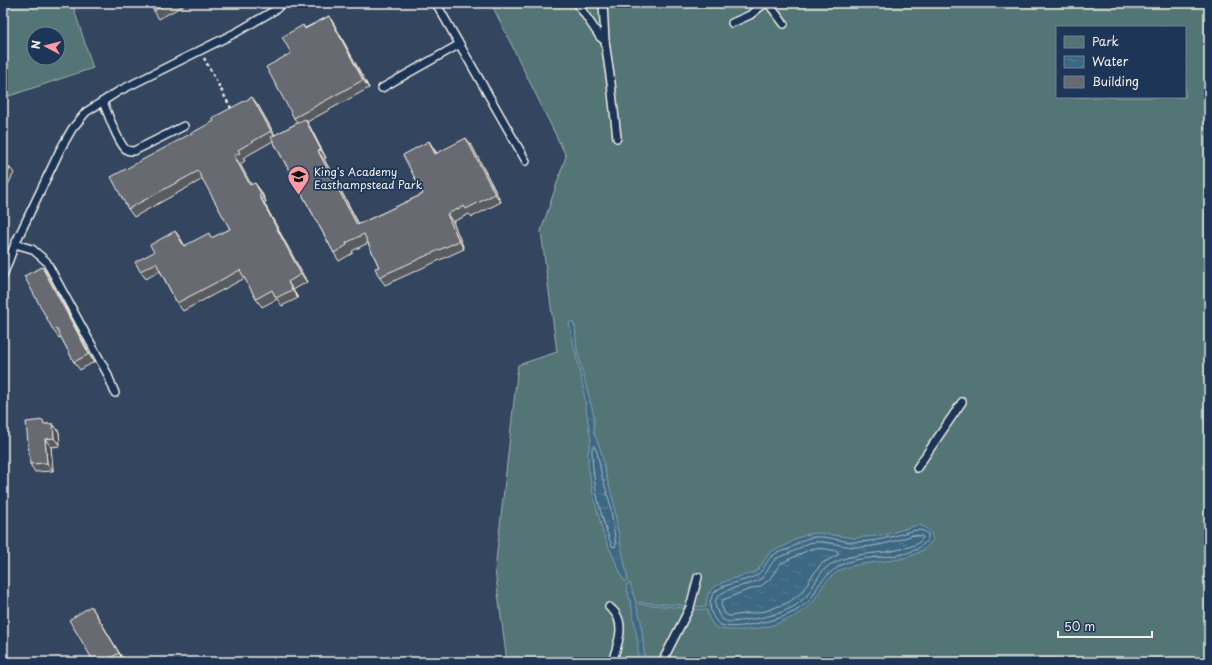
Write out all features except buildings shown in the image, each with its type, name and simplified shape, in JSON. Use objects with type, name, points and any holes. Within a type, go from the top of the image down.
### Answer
[{"type":"lane","points":[[3,276],[15,244],[50,170],[72,129],[86,112],[119,91],[238,32],[275,10],[283,3]]},
{"type":"lane","points":[[436,3],[526,161]]},
{"type":"lane","points":[[577,3],[600,37],[605,41]]},
{"type":"lane","points":[[603,3],[605,41],[617,138]]},
{"type":"lane","points":[[732,23],[750,15],[766,3],[784,24]]},
{"type":"lane","points":[[382,88],[460,44]]},
{"type":"lane","points":[[103,102],[119,139],[128,151],[134,152],[184,126]]},
{"type":"lane","points":[[15,244],[32,249],[46,261],[107,373],[115,393]]},
{"type":"lane","points":[[917,468],[962,402]]},
{"type":"lane","points":[[662,662],[690,607],[698,577]]},
{"type":"lane","points":[[610,607],[615,611],[620,623],[620,636],[612,662]]},
{"type":"path","points":[[200,51],[233,110]]},
{"type":"green space","points":[[3,3],[72,3],[93,68],[3,98]]},
{"type":"green space","points":[[491,3],[1209,3],[1209,662],[507,662],[495,570],[518,365],[557,352],[541,231],[566,156]]},
{"type":"water","points":[[572,321],[575,326],[577,350],[594,416],[594,433],[601,451],[614,503],[628,580],[624,581],[604,536],[594,499],[588,465],[588,452],[591,440],[583,387],[569,323]]},
{"type":"water","points":[[919,525],[929,530],[933,540],[926,548],[916,554],[906,557],[848,567],[840,570],[826,582],[813,602],[804,610],[793,617],[768,626],[741,630],[716,628],[709,619],[707,610],[639,604],[639,602],[706,607],[708,594],[715,586],[728,580],[757,571],[770,552],[787,545],[797,538],[809,534],[818,533],[855,538],[885,535]]},
{"type":"water","points":[[630,583],[641,621],[645,662],[638,662],[638,644],[626,585]]},
{"type":"place","name":"King's Academy Easthampstead Park","points":[[298,196]]}]
